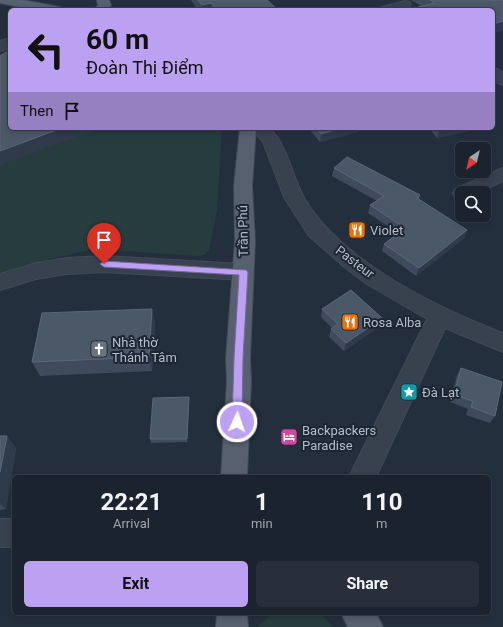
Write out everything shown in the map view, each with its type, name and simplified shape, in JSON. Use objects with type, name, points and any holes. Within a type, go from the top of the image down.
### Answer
[{"type":"main road","points":[[2,0],[61,8]]},
{"type":"main road","name":"Trần Phú","points":[[234,475],[239,382],[238,358],[245,241],[242,186],[248,130]]},
{"type":"main road","points":[[232,615],[232,627]]},
{"type":"main road","points":[[358,615],[367,627]]},
{"type":"street","points":[[395,8],[406,5]]},
{"type":"street","points":[[495,74],[503,80]]},
{"type":"street","name":"Pasteur","points":[[262,130],[274,144],[290,192],[315,230],[348,258],[399,293],[440,316],[503,343]]},
{"type":"street","points":[[477,186],[503,174]]},
{"type":"street","points":[[0,282],[36,271],[67,266],[104,264],[243,272]]},
{"type":"street","points":[[363,475],[440,316]]},
{"type":"street","points":[[0,533],[12,533]]},
{"type":"green space","points":[[8,50],[8,130],[222,130],[217,211],[209,250],[204,255],[197,256],[94,249],[24,265],[0,274],[0,54]]},
{"type":"green space","points":[[270,615],[322,615],[333,627],[257,627]]},
{"type":"building","points":[[198,0],[267,0],[276,8],[216,8],[211,3],[202,5]]},
{"type":"building","points":[[430,0],[503,0],[503,21],[495,23],[495,8],[414,8],[435,3]]},
{"type":"building","points":[[8,51],[8,130],[57,130],[0,151],[0,56]]},
{"type":"building","points":[[318,130],[335,130],[321,134]]},
{"type":"building","points":[[347,157],[420,195],[417,198],[467,230],[419,268],[384,244],[405,228],[370,205],[384,196],[334,168]]},
{"type":"building","name":"Rosa Alba","points":[[351,290],[382,318],[346,343],[331,329],[338,324],[322,309]]},
{"type":"building","name":"Nhà thờ Thánh Tâm","points":[[152,309],[149,357],[32,362],[42,313]]},
{"type":"building","points":[[461,368],[502,382],[495,416],[471,407],[473,401],[454,395]]},
{"type":"building","points":[[189,397],[187,439],[150,439],[153,398]]},
{"type":"building","points":[[0,436],[7,436],[0,472]]},
{"type":"place","name":"Violet","points":[[357,230]]},
{"type":"place","name":"Rosa Alba","points":[[350,322]]},
{"type":"place","name":"Nhà thờ Thánh Tâm","points":[[99,349]]},
{"type":"place","name":"Đà Lạt","points":[[409,392]]},
{"type":"place","name":"Backpackers Paradise","points":[[289,437]]},
{"type":"route","points":[[104,264],[243,272],[238,358],[239,382],[237,422]]}]
